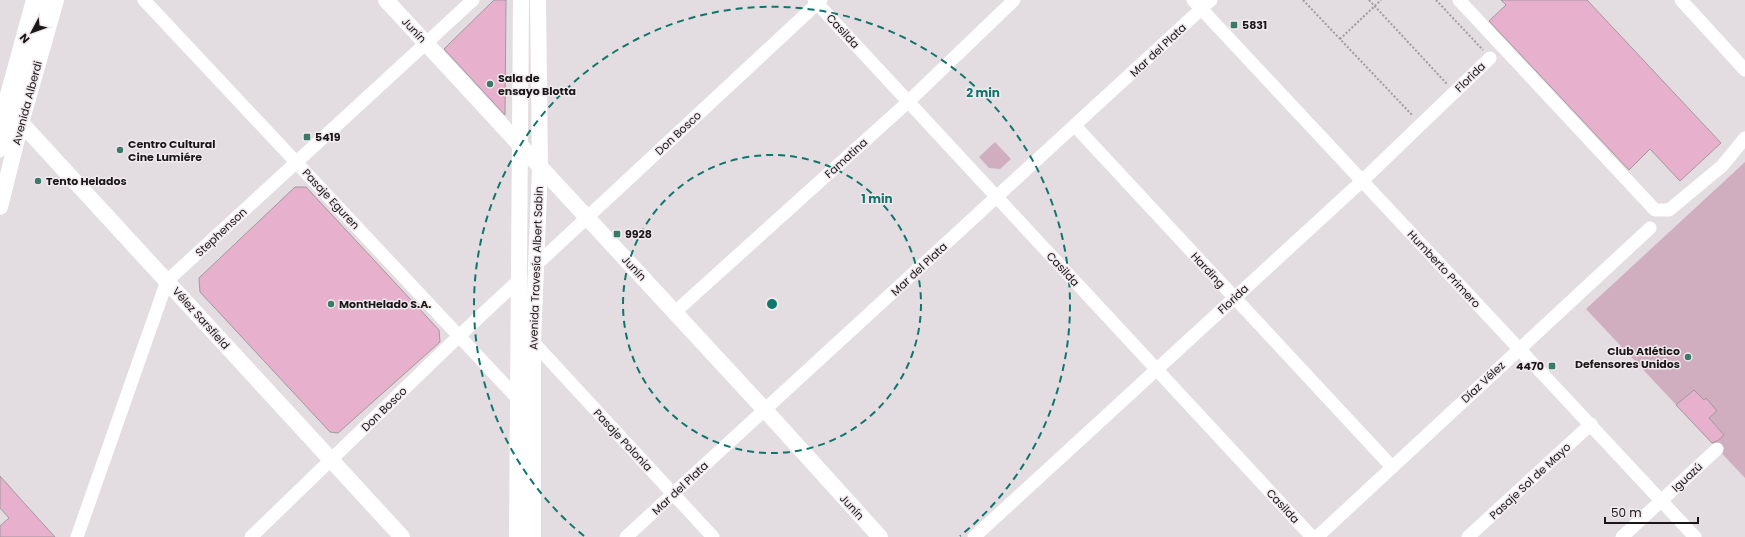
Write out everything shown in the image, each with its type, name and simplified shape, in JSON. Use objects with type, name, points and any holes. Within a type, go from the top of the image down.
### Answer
[{"type":"main road","name":"Avenida Alberdi","points":[[0,207],[10,111],[34,0]]},
{"type":"main road","name":"Avenida Alberdi","points":[[0,124],[10,111],[56,0]]},
{"type":"main road","name":"Junín","points":[[386,0],[675,312],[880,537]]},
{"type":"main road","name":"Avenida Travesía Albert Sabin","points":[[517,537],[521,0]]},
{"type":"main road","name":"Avenida Travesía Albert Sabin","points":[[533,537],[533,342],[540,167],[538,0]]},
{"type":"main road","name":"Vélez Sarsfield","points":[[10,111],[402,537]]},
{"type":"street","points":[[0,151],[10,111],[22,92],[46,0]]},
{"type":"street","name":"Pasaje Eguren","points":[[144,0],[518,399]]},
{"type":"street","name":"Stephenson","points":[[77,537],[168,281],[473,0]]},
{"type":"street","name":"Famatina","points":[[675,312],[908,102],[1014,0]]},
{"type":"street","points":[[1459,0],[1655,210],[1669,210],[1722,166],[1745,138]]},
{"type":"street","points":[[1681,0],[1745,70]]},
{"type":"street","name":"Casilda","points":[[818,1],[908,102],[1312,537]]},
{"type":"street","name":"Don Bosco","points":[[536,266],[818,1]]},
{"type":"street","name":"Mar del Plata","points":[[626,537],[1075,126],[1202,3]]},
{"type":"street","name":"Humberto Primero","points":[[1202,3],[1362,181],[1696,537]]},
{"type":"street","name":"Florida","points":[[974,537],[1362,181],[1490,58]]},
{"type":"street","name":"Harding","points":[[1075,126],[1392,467]]},
{"type":"street","name":"Díaz Vélez","points":[[1317,537],[1650,228]]},
{"type":"street","name":"Don Bosco","points":[[251,537],[331,461],[458,336],[518,282]]},
{"type":"street","name":"Pasaje Polonia","points":[[533,342],[713,537]]},
{"type":"street","name":"Pasaje Sol de Mayo","points":[[1468,537],[1591,424]]},
{"type":"street","name":"Iguazú","points":[[1622,537],[1717,449]]},
{"type":"path","points":[[1303,0],[1421,124]]},
{"type":"path","points":[[1369,0],[1455,92]]},
{"type":"path","points":[[1340,39],[1381,0]]},
{"type":"path","points":[[1436,0],[1490,58]]},
{"type":"shaded area","points":[[995,142],[1011,159],[1000,169],[989,168],[979,157]]},
{"type":"shaded area","name":"Club Atlético Defensores Unidos","points":[[1745,162],[1745,478],[1586,309]]},
{"type":"building","name":"Sala de ensayo Blotta","points":[[494,0],[506,0],[505,115],[444,49]]},
{"type":"building","points":[[1501,0],[1587,0],[1721,143],[1680,181],[1650,149],[1629,170],[1489,21],[1506,5]]},
{"type":"building","name":"MontHelado S.A.","points":[[295,187],[306,187],[439,330],[440,342],[338,433],[330,432],[200,292],[199,278]]},
{"type":"building","points":[[1694,390],[1704,400],[1706,398],[1717,411],[1709,418],[1724,435],[1712,443],[1676,405]]},
{"type":"building","points":[[0,476],[55,537],[0,537],[0,526],[9,518],[0,508]]},
{"type":"place","name":"5831","points":[[1234,25]]},
{"type":"place","name":"Sala de ensayo Blotta","points":[[490,84]]},
{"type":"place","name":"5419","points":[[307,137]]},
{"type":"place","name":"Centro Cultural Cine Lumiére","points":[[120,150]]},
{"type":"place","name":"Tento Helados","points":[[38,181]]},
{"type":"place","name":"9928","points":[[617,234]]},
{"type":"place","name":"MontHelado S.A.","points":[[331,304]]},
{"type":"place","name":"Club Atlético Defensores Unidos","points":[[1688,357]]},
{"type":"place","name":"4470","points":[[1552,366]]}]
